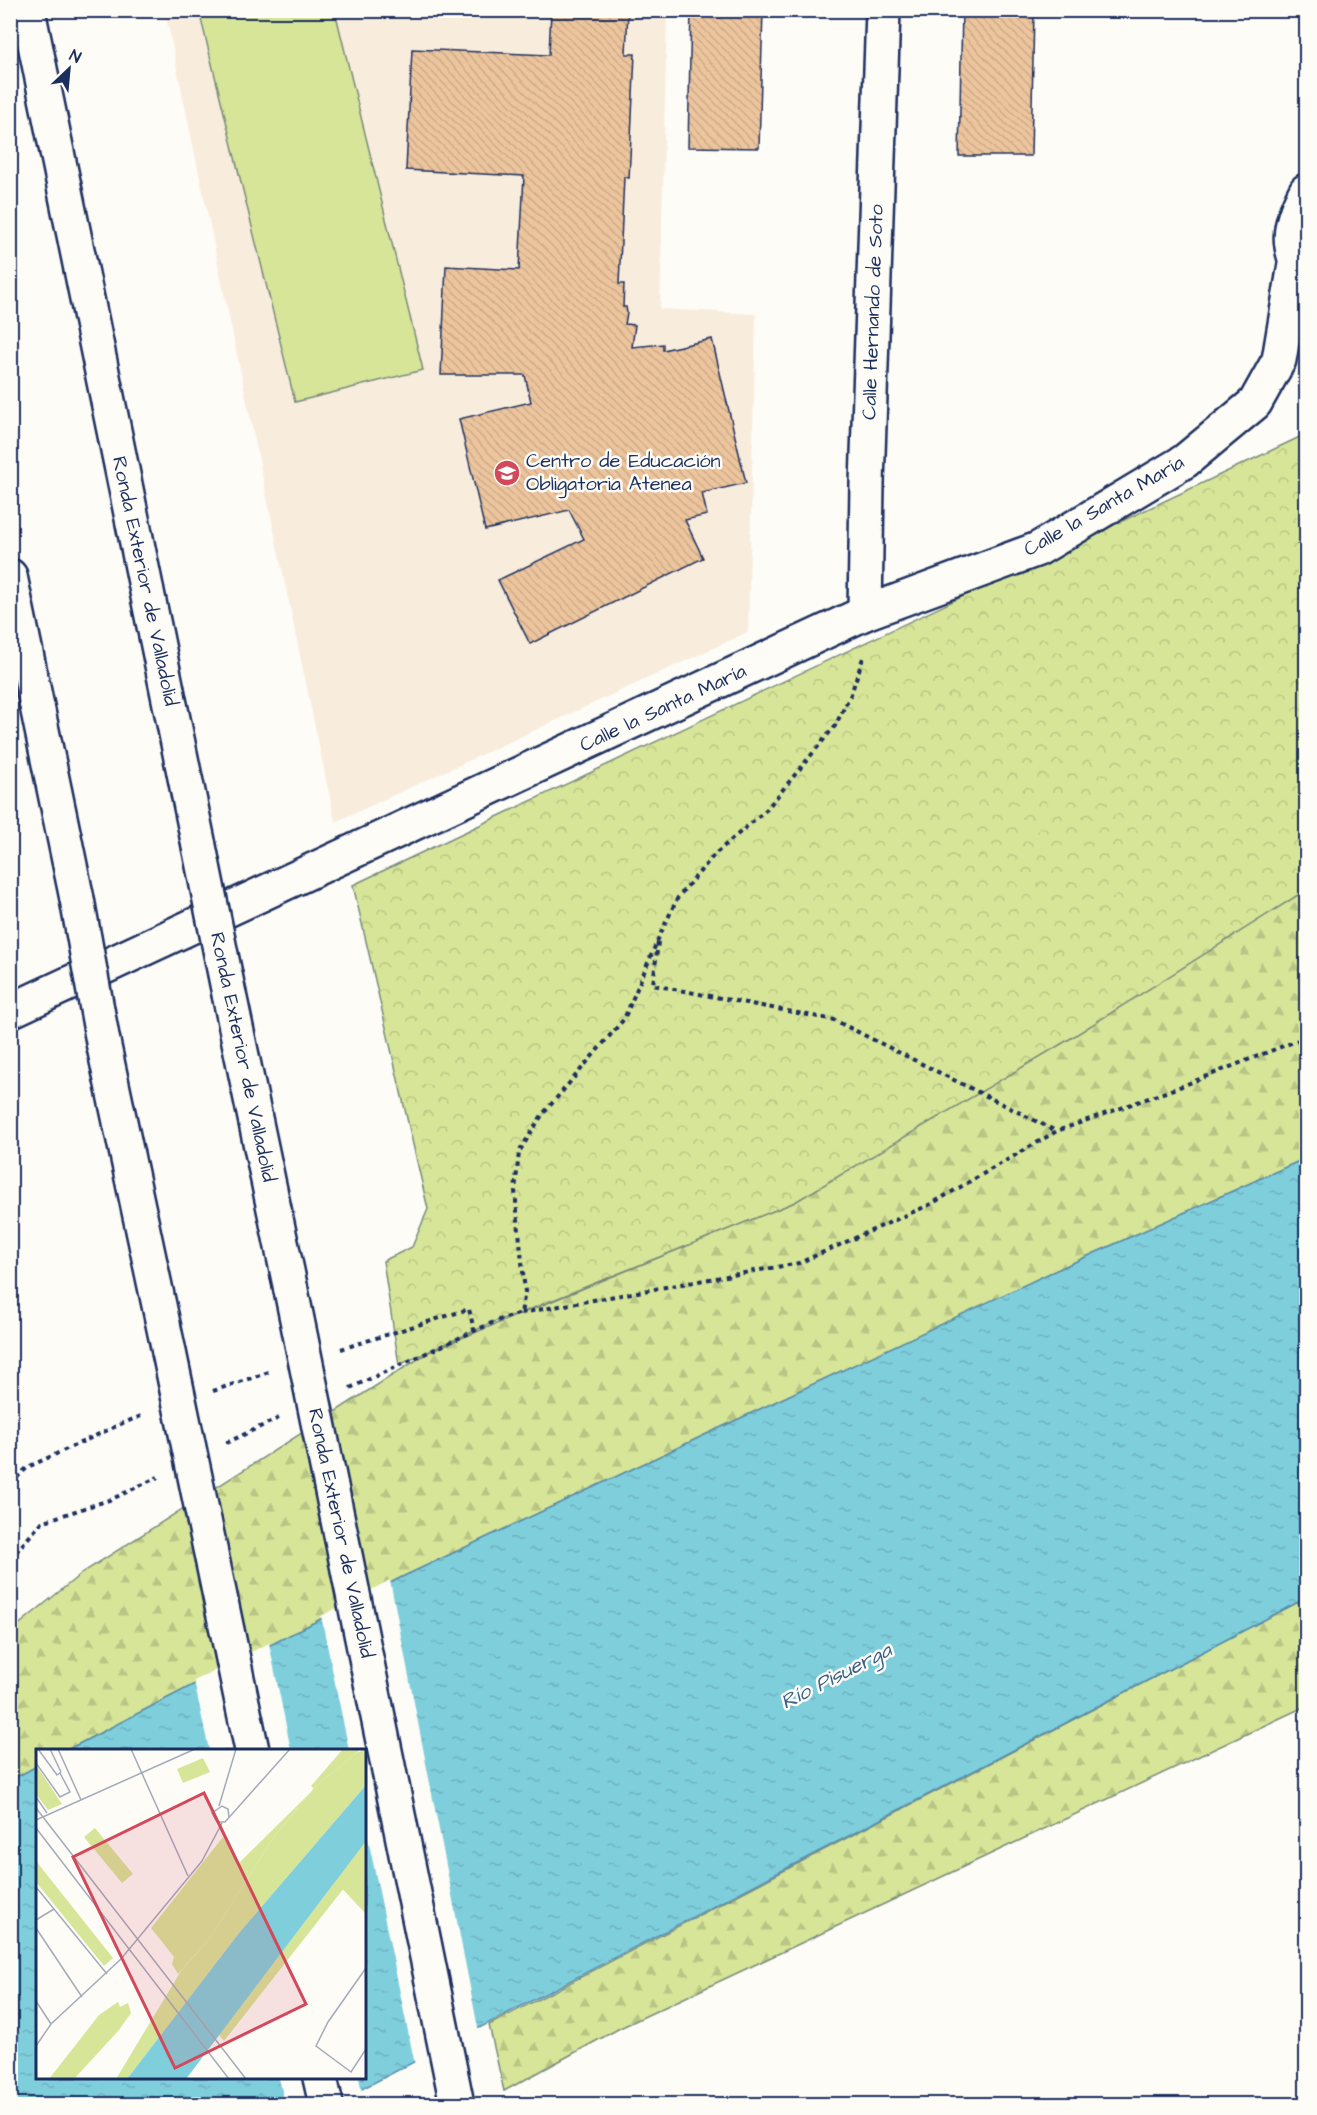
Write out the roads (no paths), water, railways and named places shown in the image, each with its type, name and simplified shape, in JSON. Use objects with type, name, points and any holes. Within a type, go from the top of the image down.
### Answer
[{"type":"main road","name":"Ronda Exterior de Valladolid","points":[[28,10],[457,2104]]},
{"type":"main road","name":"Calle Hernando de Soto","points":[[865,613],[867,484],[883,10]]},
{"type":"main road","name":"Calle la Santa María","points":[[10,1011],[865,613],[1038,549],[1185,461],[1255,403],[1279,360],[1301,274],[1291,238],[1295,213],[1306,191]]},
{"type":"main road","name":"Calle la Santa María","points":[[1279,360],[1306,343]]},
{"type":"main road","points":[[10,576],[77,899],[104,1042],[252,1749]]},
{"type":"main road","points":[[320,2079],[326,2104]]},
{"type":"water","name":"Río Pisuerga","points":[[1306,1158],[1306,1598],[333,2104],[11,2104],[11,1780],[36,1767],[36,2079],[366,2079],[366,1749],[69,1749],[402,1577],[1048,1274]]},
{"type":"place","name":"Centro de Educación Obligatoria Atenea","points":[[507,473]]}]
